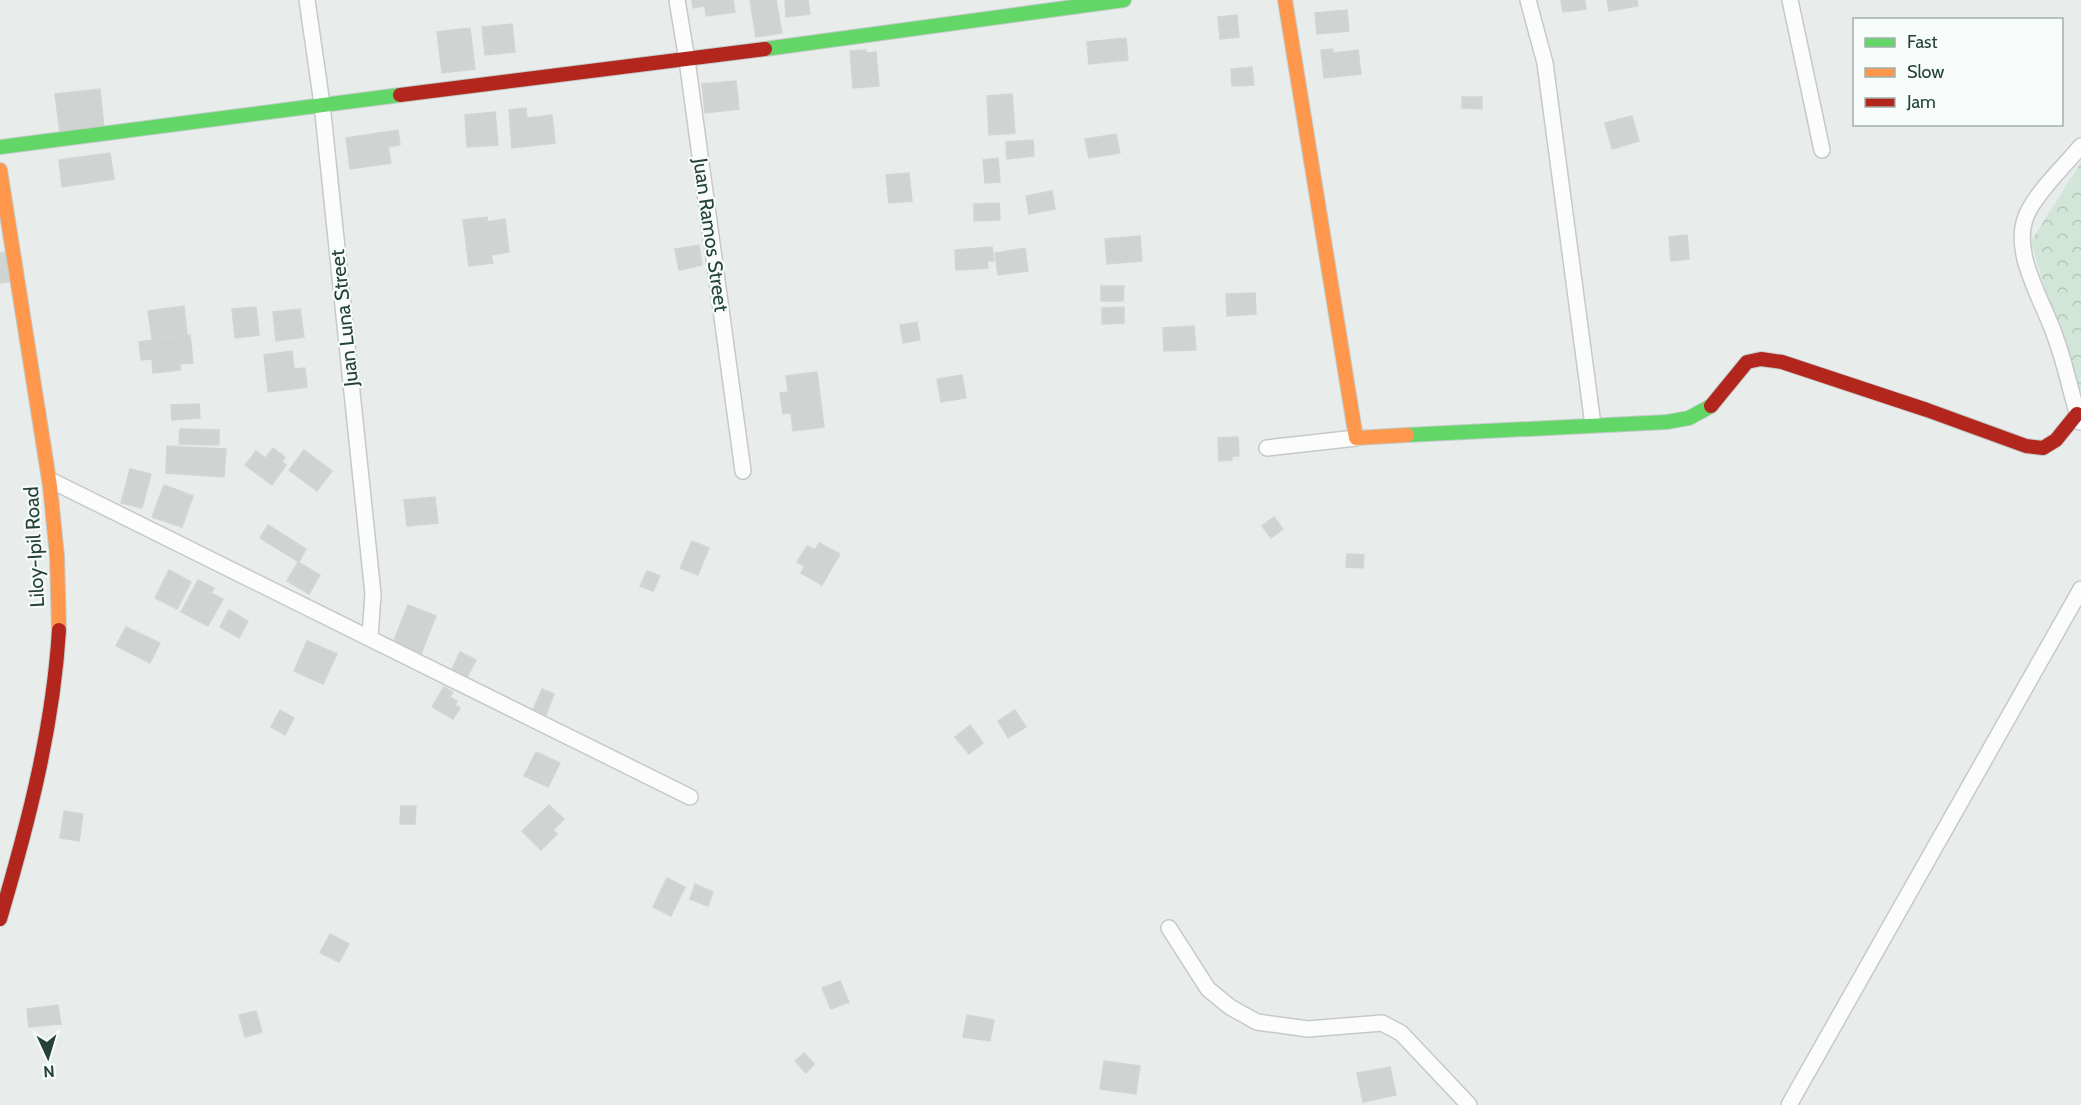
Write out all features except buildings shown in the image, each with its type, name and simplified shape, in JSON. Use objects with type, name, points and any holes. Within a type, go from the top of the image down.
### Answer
[{"type":"main road","points":[[0,147],[322,104],[687,60],[1124,0]]},
{"type":"main road","points":[[1285,0],[1356,438],[1667,422],[1689,418],[1709,408],[1747,362],[1761,359],[1782,362],[1927,410],[2026,446],[2043,447],[2056,440],[2079,419]]},
{"type":"main road","name":"Liloy-Ipil Road","points":[[0,170],[50,480],[58,609],[56,670],[50,721],[18,860],[0,919]]},
{"type":"street","name":"Juan Luna Street","points":[[307,0],[322,104],[373,594],[370,637]]},
{"type":"street","name":"Juan Ramos Street","points":[[677,0],[743,471]]},
{"type":"street","points":[[1528,0],[1545,63],[1593,425]]},
{"type":"street","points":[[1790,0],[1822,150]]},
{"type":"street","points":[[2079,419],[2069,377],[2055,336],[2026,265],[2021,235],[2028,210],[2081,146]]},
{"type":"street","points":[[1267,448],[1356,438]]},
{"type":"street","points":[[50,480],[690,797]]},
{"type":"street","points":[[1789,1105],[2081,589]]},
{"type":"street","points":[[1169,928],[1208,989],[1230,1007],[1257,1022],[1308,1029],[1382,1023],[1401,1033],[1469,1105]]},
{"type":"green space","points":[[2081,162],[2081,413],[2031,241]]},
{"type":"traffic: fast","points":[[765,49],[1124,0]]},
{"type":"traffic: fast","points":[[0,147],[400,95]]},
{"type":"traffic: fast","points":[[1407,435],[1667,422],[1689,418],[1711,406]]},
{"type":"traffic: slow","points":[[1285,0],[1356,438],[1407,435]]},
{"type":"traffic: slow","points":[[0,170],[50,486],[57,556],[59,630]]},
{"type":"traffic: jam","points":[[400,95],[765,49]]},
{"type":"traffic: jam","points":[[1711,406],[1747,362],[1761,359],[1782,362],[1927,410],[2026,446],[2043,448],[2056,440],[2077,414]]},
{"type":"traffic: jam","points":[[0,919],[38,776],[51,704],[59,630]]}]
